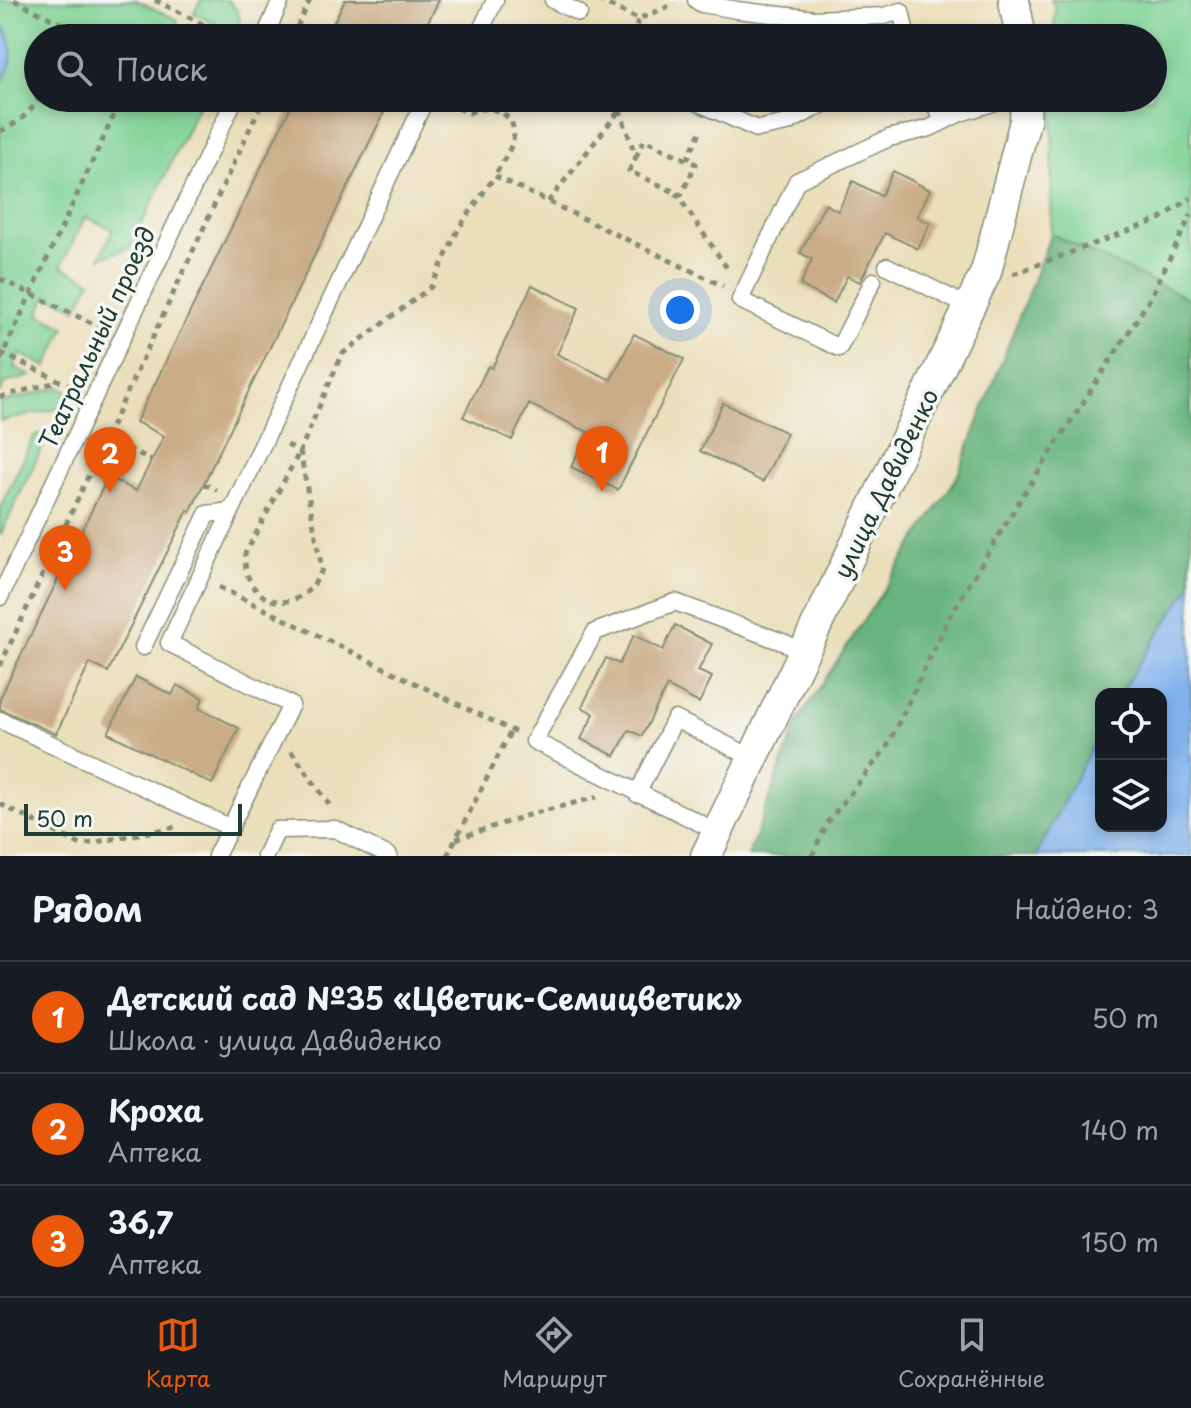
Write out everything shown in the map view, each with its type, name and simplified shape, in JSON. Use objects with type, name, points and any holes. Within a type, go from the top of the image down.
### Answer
[{"type":"street","points":[[1014,0],[1018,24]]},
{"type":"street","name":"улица Давиденко","points":[[712,844],[986,272],[1025,112]]},
{"type":"lane","points":[[270,24],[281,0]]},
{"type":"lane","points":[[484,24],[495,0]]},
{"type":"lane","points":[[553,0],[579,13]]},
{"type":"lane","points":[[696,0],[702,4],[737,10],[814,19],[884,16],[901,11],[904,24]]},
{"type":"lane","name":"Театральный проезд","points":[[0,597],[228,112]]},
{"type":"lane","points":[[216,856],[291,705],[169,643],[419,112]]},
{"type":"lane","points":[[718,112],[757,129],[787,123],[808,112]]},
{"type":"lane","points":[[939,112],[944,121]]},
{"type":"lane","points":[[873,281],[839,348],[740,300],[797,181],[889,138],[930,128],[969,112]]},
{"type":"lane","points":[[887,266],[969,307]]},
{"type":"lane","points":[[143,647],[207,514],[231,511]]},
{"type":"lane","points":[[712,844],[632,791],[534,741],[595,632],[675,602],[803,652]]},
{"type":"lane","points":[[632,791],[675,719],[753,758]]},
{"type":"lane","points":[[0,720],[231,828]]},
{"type":"lane","points":[[265,856],[277,830],[335,829],[389,856]]},
{"type":"path","points":[[14,0],[63,24]]},
{"type":"path","points":[[155,0],[202,24]]},
{"type":"path","points":[[299,24],[310,0]]},
{"type":"path","points":[[598,0],[638,19],[683,0]]},
{"type":"path","points":[[637,24],[638,19]]},
{"type":"path","points":[[0,131],[29,112]]},
{"type":"path","points":[[116,112],[1,356],[119,410]]},
{"type":"path","points":[[0,666],[258,112]]},
{"type":"path","points":[[300,451],[322,569],[317,584],[307,594],[293,601],[279,602],[255,590],[244,567],[245,554],[300,451],[342,354],[431,287],[459,228],[495,176],[513,140],[513,129],[502,112]]},
{"type":"path","points":[[548,202],[617,112]]},
{"type":"path","points":[[620,112],[636,157]]},
{"type":"path","points":[[687,160],[710,112]]},
{"type":"path","points":[[644,140],[696,164],[681,195],[629,171],[636,157],[644,140]]},
{"type":"path","points":[[495,176],[743,296]]},
{"type":"path","points":[[676,193],[735,279],[743,296]]},
{"type":"path","points":[[1001,279],[1160,219],[1191,198]]},
{"type":"path","points":[[812,856],[827,823],[887,747],[950,616],[1022,497],[1148,302],[1191,215]]},
{"type":"path","points":[[0,279],[147,350]]},
{"type":"path","points":[[0,397],[60,381]]},
{"type":"path","points":[[267,435],[300,451]]},
{"type":"path","points":[[106,438],[152,460]]},
{"type":"path","points":[[199,577],[534,741]]},
{"type":"path","points":[[261,608],[266,598]]},
{"type":"path","points":[[447,856],[512,730]]},
{"type":"path","points":[[277,732],[353,838]]},
{"type":"path","points":[[456,839],[528,815],[632,791]]},
{"type":"path","points":[[0,804],[81,845],[214,820]]},
{"type":"green space","points":[[0,0],[136,0],[178,20],[177,24],[24,24],[24,112],[195,112],[131,247],[100,258],[113,229],[85,217],[61,266],[91,281],[77,309],[47,295],[39,314],[65,327],[47,367],[20,354],[14,367],[31,376],[5,383],[0,394]]},
{"type":"green space","points":[[201,0],[228,0],[240,20],[238,24],[214,24],[194,13]]},
{"type":"green space","points":[[1051,0],[1191,0],[1191,300],[1051,234],[1053,112],[1167,112],[1167,24],[1054,24],[1055,7]]},
{"type":"green space","points":[[1051,234],[1191,300],[1191,585],[1123,688],[1095,688],[1095,741],[1036,856],[748,856],[798,721],[957,477]]},
{"type":"green space","points":[[59,387],[69,392],[60,408],[0,421],[0,403]]},
{"type":"green space","points":[[50,431],[0,536],[0,508],[34,436]]},
{"type":"water","points":[[0,21],[12,52],[9,68],[0,83]]},
{"type":"water","points":[[1191,585],[1191,856],[1036,856],[1095,741],[1095,832],[1167,832],[1167,688],[1123,688]]},
{"type":"building","points":[[345,0],[439,0],[427,24],[333,24]]},
{"type":"building","points":[[288,112],[384,112],[190,512],[188,510],[108,672],[90,663],[56,734],[0,709],[0,698],[108,477],[136,491],[164,436],[136,422]]},
{"type":"building","points":[[893,171],[930,190],[917,217],[930,223],[918,249],[885,233],[860,282],[847,276],[834,303],[800,285],[812,259],[800,253],[825,204],[838,211],[853,181],[881,196]]},
{"type":"building","points":[[532,285],[579,308],[557,354],[611,380],[634,334],[684,359],[618,490],[571,467],[588,432],[529,404],[512,440],[463,417],[488,366],[492,368]]},
{"type":"building","points":[[723,403],[787,433],[763,482],[700,451]]},
{"type":"building","points":[[675,625],[712,644],[698,671],[712,677],[699,703],[667,686],[642,736],[629,730],[615,756],[581,739],[594,714],[582,707],[606,658],[619,664],[634,635],[663,650]]},
{"type":"building","points":[[136,677],[172,695],[177,685],[203,698],[199,708],[239,728],[212,784],[108,733]]},
{"type":"place","name":"Детский сад №35 «Цветик-Семицветик»","points":[[602,492]]},
{"type":"place","name":"Кроха","points":[[110,493]]},
{"type":"place","name":"36,7","points":[[65,591]]}]
